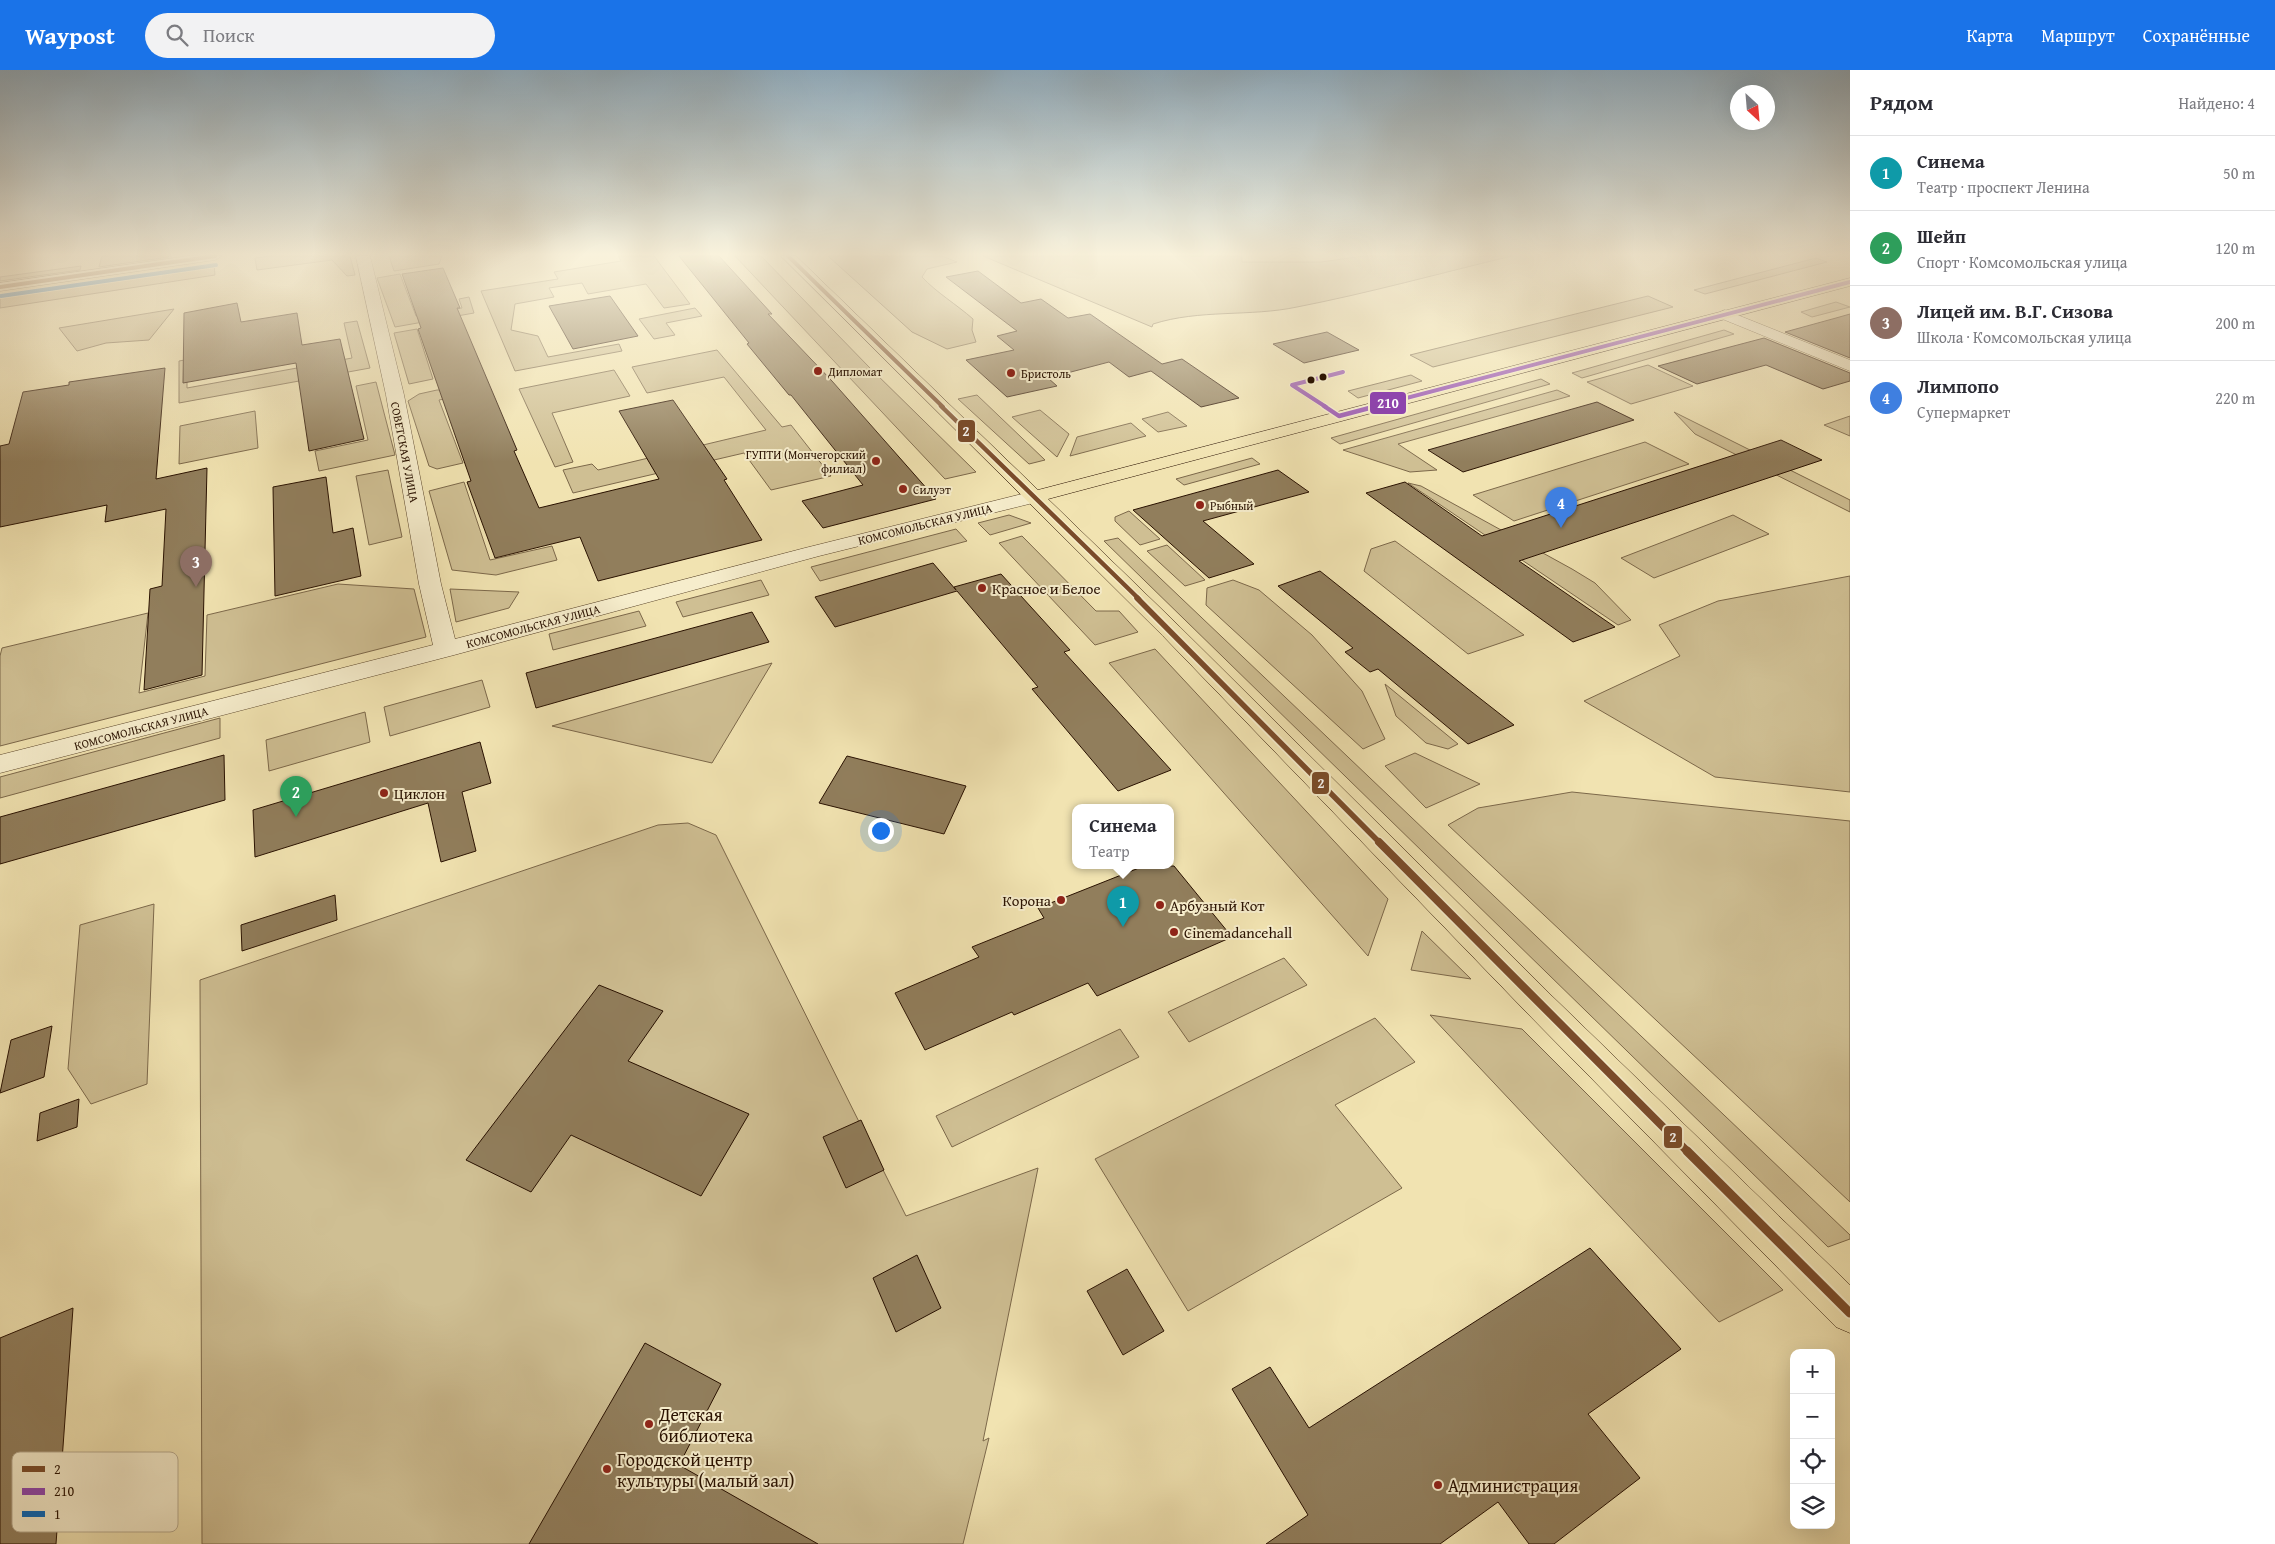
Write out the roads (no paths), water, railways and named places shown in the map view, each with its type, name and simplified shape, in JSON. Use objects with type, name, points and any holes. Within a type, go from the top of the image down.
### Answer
[{"type":"main road","points":[[858,325],[1185,645],[1541,1006],[1850,1313]]},
{"type":"main road","name":"КОМСОМОЛЬСКАЯ УЛИЦА","points":[[1034,497],[1684,325]]},
{"type":"street","name":"СОВЕТСКАЯ УЛИЦА","points":[[378,325],[394,395],[430,584],[446,650]]},
{"type":"street","points":[[1751,325],[1850,366]]},
{"type":"street","name":"КОМСОМОЛЬСКАЯ УЛИЦА","points":[[0,764],[446,650],[812,552],[1034,497]]},
{"type":"place","name":"Дипломат","points":[[818,371]]},
{"type":"place","name":"Бристоль","points":[[1011,373]]},
{"type":"place","name":"ГУПТИ (Мончегорский филиал)","points":[[876,461]]},
{"type":"place","name":"Силуэт","points":[[903,489]]},
{"type":"place","name":"Рыбный","points":[[1200,505]]},
{"type":"place","name":"Лимпопо","points":[[1561,528]]},
{"type":"place","name":"Лицей им. В.Г. Сизова","points":[[196,587]]},
{"type":"place","name":"Красное и Белое","points":[[982,588]]},
{"type":"place","name":"Циклон","points":[[384,793]]},
{"type":"place","name":"Шейп","points":[[296,817]]},
{"type":"place","name":"Корона","points":[[1061,900]]},
{"type":"place","name":"Арбузный Кот","points":[[1160,905]]},
{"type":"place","name":"Синема","points":[[1123,927]]},
{"type":"place","name":"Cinemadancehall","points":[[1174,932]]},
{"type":"place","name":"Детская библиотека","points":[[649,1424]]},
{"type":"place","name":"Городской центр культуры (малый зал)","points":[[607,1469]]},
{"type":"place","name":"Администрация","points":[[1438,1485]]}]
